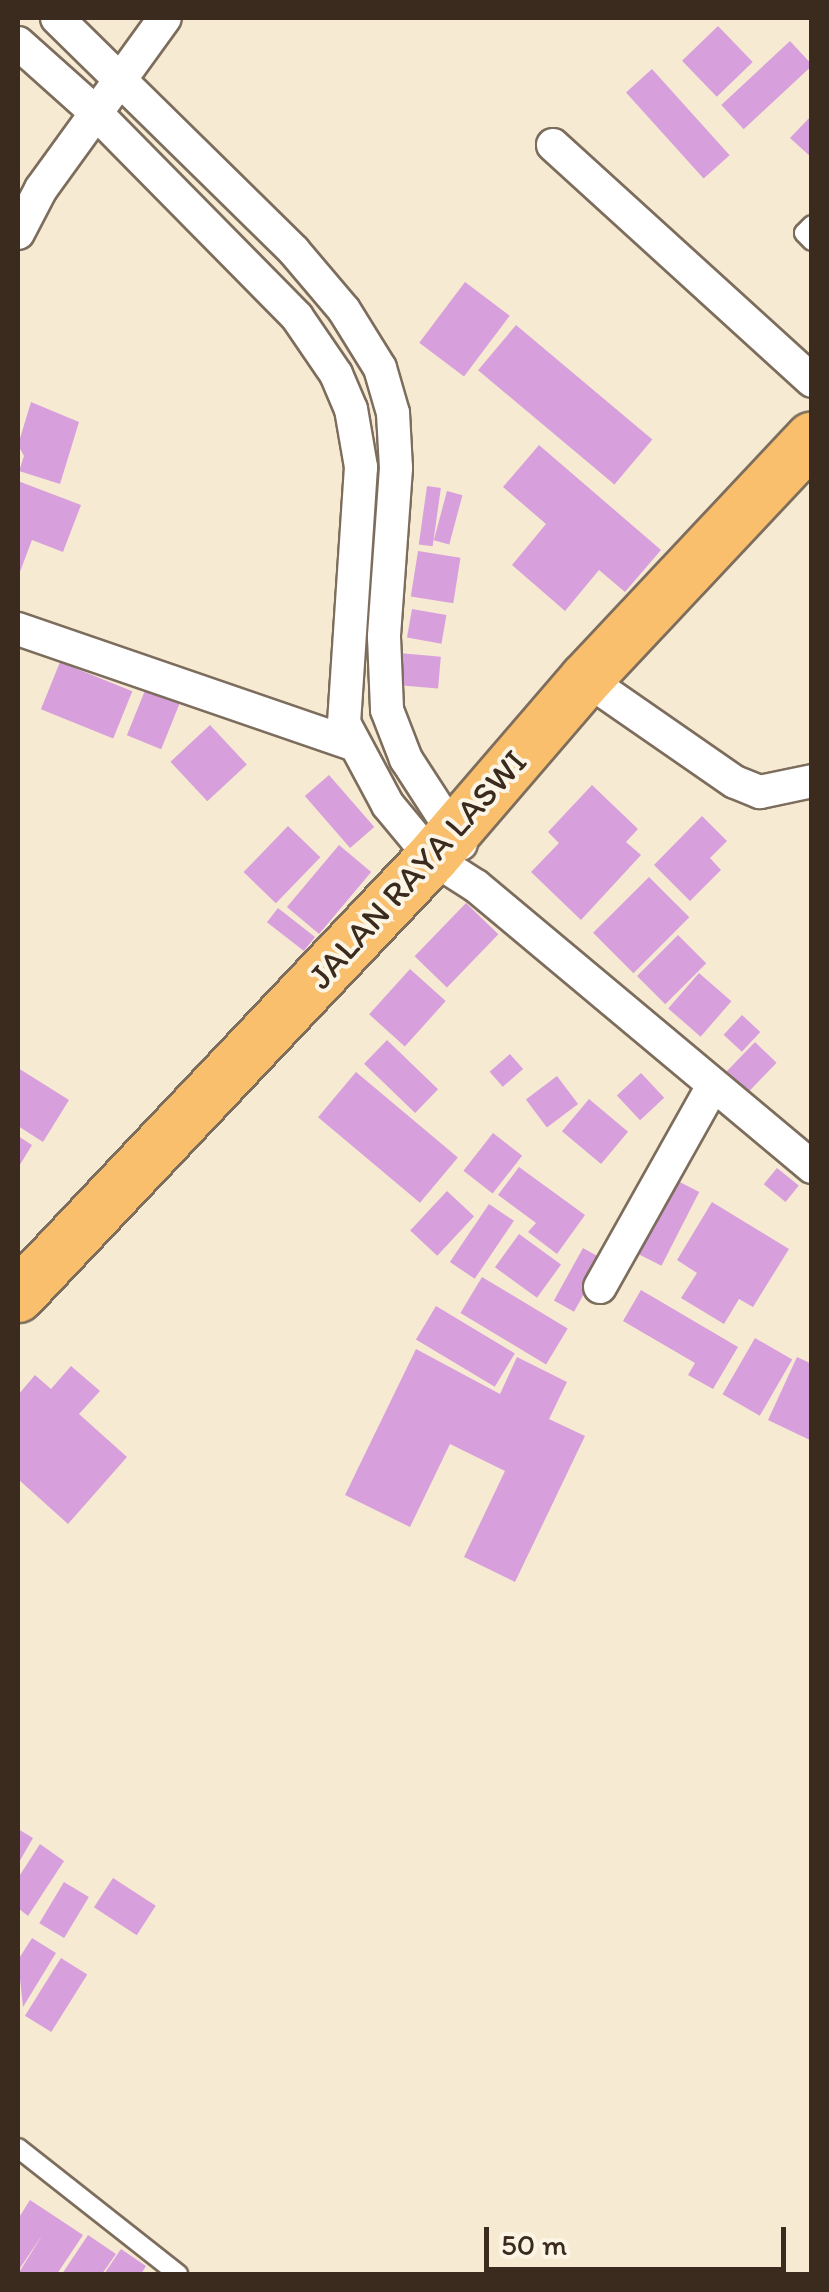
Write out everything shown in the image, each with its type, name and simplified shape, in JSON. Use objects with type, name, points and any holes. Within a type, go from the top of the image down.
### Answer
[{"type":"main road","name":"JALAN RAYA LASWI","points":[[18,1296],[444,844],[586,679],[812,438]]},
{"type":"street","points":[[57,18],[294,251],[344,310],[380,368],[395,452],[384,637],[387,710],[444,844]]},
{"type":"street","points":[[18,233],[94,111],[164,18]]},
{"type":"street","points":[[18,43],[94,111],[297,317],[351,409],[361,467],[342,680],[350,743]]},
{"type":"street","points":[[553,145],[812,381]]},
{"type":"street","points":[[18,629],[350,743],[444,844],[476,886],[711,1088],[812,1167]]},
{"type":"street","points":[[586,679],[735,782],[760,792],[812,781]]},
{"type":"street","points":[[600,1287],[711,1088]]},
{"type":"lane","points":[[812,225],[804,233],[812,240]]},
{"type":"lane","points":[[18,2148],[178,2274]]},
{"type":"building","points":[[718,26],[753,62],[717,97],[682,61]]},
{"type":"building","points":[[790,41],[812,66],[744,129],[721,105]]},
{"type":"building","points":[[652,69],[730,155],[704,179],[626,92]]},
{"type":"building","points":[[812,115],[812,158],[790,138]]},
{"type":"building","points":[[465,282],[510,316],[464,376],[419,343]]},
{"type":"building","points":[[516,325],[652,439],[614,485],[478,370]]},
{"type":"building","points":[[31,402],[79,422],[60,484],[19,471],[24,456],[18,445]]},
{"type":"building","points":[[539,445],[661,550],[625,592],[599,570],[565,611],[512,565],[546,524],[503,487]]},
{"type":"building","points":[[18,481],[81,505],[63,552],[32,540],[18,577]]},
{"type":"building","points":[[427,486],[441,488],[433,546],[419,544]]},
{"type":"building","points":[[447,491],[462,495],[449,544],[434,540]]},
{"type":"building","points":[[418,551],[460,558],[453,603],[411,596]]},
{"type":"building","points":[[412,609],[446,615],[441,644],[407,638]]},
{"type":"building","points":[[399,653],[441,657],[438,689],[396,685]]},
{"type":"building","points":[[60,662],[132,691],[113,739],[41,709]]},
{"type":"building","points":[[146,688],[180,702],[161,749],[127,735]]},
{"type":"building","points":[[210,725],[247,764],[207,801],[171,762]]},
{"type":"building","points":[[329,775],[374,827],[350,848],[305,796]]},
{"type":"building","points":[[592,785],[638,829],[626,842],[641,855],[581,920],[531,872],[559,843],[548,832]]},
{"type":"building","points":[[702,816],[727,841],[710,858],[721,870],[690,901],[654,865]]},
{"type":"building","points":[[288,826],[320,857],[276,903],[244,872]]},
{"type":"building","points":[[339,845],[371,872],[319,934],[287,907]]},
{"type":"building","points":[[649,877],[689,917],[633,973],[593,933]]},
{"type":"building","points":[[466,903],[498,934],[447,987],[415,956]]},
{"type":"building","points":[[278,908],[315,937],[304,951],[267,922]]},
{"type":"building","points":[[678,935],[706,963],[665,1004],[637,976]]},
{"type":"building","points":[[410,969],[446,1001],[405,1046],[369,1014]]},
{"type":"building","points":[[699,973],[731,1001],[701,1037],[668,1008]]},
{"type":"building","points":[[742,1015],[760,1032],[742,1052],[724,1035]]},
{"type":"building","points":[[387,1040],[438,1089],[415,1113],[364,1064]]},
{"type":"building","points":[[755,1042],[777,1063],[747,1094],[725,1073]]},
{"type":"building","points":[[510,1054],[523,1069],[503,1087],[490,1072]]},
{"type":"building","points":[[18,1068],[69,1100],[43,1142],[18,1126]]},
{"type":"building","points":[[356,1072],[458,1157],[420,1203],[318,1117]]},
{"type":"building","points":[[641,1073],[664,1098],[640,1120],[617,1096]]},
{"type":"building","points":[[557,1076],[578,1104],[547,1127],[526,1099]]},
{"type":"building","points":[[589,1099],[628,1132],[601,1164],[562,1131]]},
{"type":"building","points":[[493,1133],[522,1156],[493,1194],[463,1171]]},
{"type":"building","points":[[18,1136],[32,1145],[18,1168]]},
{"type":"building","points":[[519,1167],[585,1215],[557,1254],[528,1232],[536,1223],[498,1195]]},
{"type":"building","points":[[777,1168],[799,1186],[786,1202],[764,1184]]},
{"type":"building","points":[[668,1176],[699,1192],[662,1266],[630,1250]]},
{"type":"building","points":[[447,1191],[474,1216],[437,1256],[410,1230]]},
{"type":"building","points":[[712,1202],[789,1249],[753,1307],[739,1299],[724,1324],[681,1298],[697,1273],[677,1260]]},
{"type":"building","points":[[489,1204],[514,1221],[475,1279],[450,1262]]},
{"type":"building","points":[[519,1234],[561,1265],[537,1298],[495,1267]]},
{"type":"building","points":[[583,1248],[603,1259],[574,1312],[554,1300]]},
{"type":"building","points":[[482,1277],[568,1329],[546,1365],[460,1313]]},
{"type":"building","points":[[641,1290],[738,1347],[713,1389],[688,1375],[695,1363],[623,1321]]},
{"type":"building","points":[[436,1306],[515,1353],[495,1387],[416,1339]]},
{"type":"building","points":[[755,1338],[792,1360],[760,1416],[722,1394]]},
{"type":"building","points":[[416,1349],[500,1394],[517,1357],[567,1382],[549,1419],[585,1436],[515,1582],[464,1557],[505,1471],[450,1444],[410,1527],[345,1495]]},
{"type":"building","points":[[797,1357],[812,1364],[812,1441],[768,1420]]},
{"type":"building","points":[[71,1366],[100,1391],[79,1414],[127,1457],[68,1524],[18,1479],[18,1395],[35,1375],[51,1389]]},
{"type":"building","points":[[18,1829],[33,1838],[18,1864]]},
{"type":"building","points":[[40,1844],[64,1861],[28,1916],[18,1908],[18,1878]]},
{"type":"building","points":[[113,1878],[156,1906],[137,1935],[94,1907]]},
{"type":"building","points":[[64,1882],[89,1897],[64,1938],[39,1923]]},
{"type":"building","points":[[32,1938],[56,1953],[23,2007],[18,1960]]},
{"type":"building","points":[[61,1958],[87,1974],[51,2032],[25,2016]]},
{"type":"building","points":[[30,2200],[83,2235],[57,2274],[18,2274],[43,2234],[18,2271],[18,2219]]},
{"type":"building","points":[[88,2235],[116,2254],[102,2274],[62,2274]]},
{"type":"building","points":[[121,2249],[146,2266],[141,2274],[104,2274]]}]
